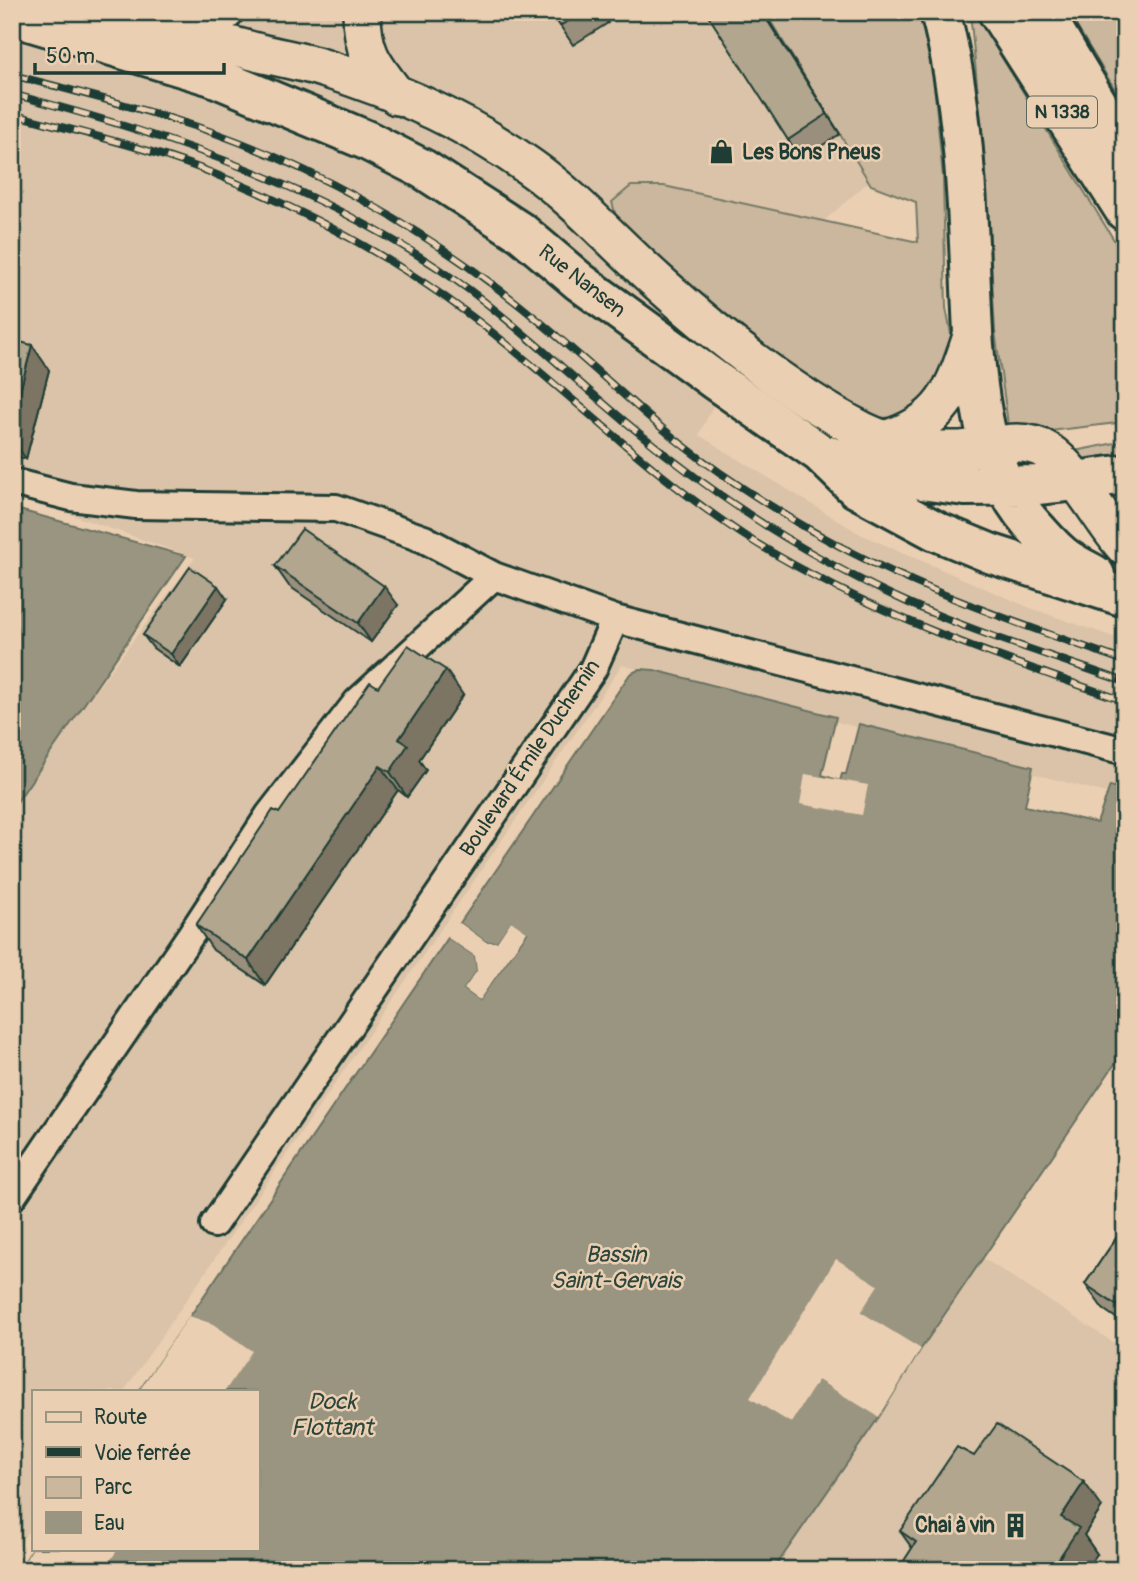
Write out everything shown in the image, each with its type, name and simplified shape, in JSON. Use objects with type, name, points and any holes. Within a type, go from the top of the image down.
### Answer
[{"type":"main road","points":[[22,19],[224,12]]},
{"type":"main road","points":[[362,12],[364,43],[372,64],[397,96]]},
{"type":"main road","points":[[940,12],[958,111],[981,417],[989,447],[1005,485],[1033,526],[1066,559],[1125,594]]},
{"type":"main road","name":"N 1338","points":[[998,12],[1125,211]]},
{"type":"main road","name":"N 1338","points":[[1043,12],[1125,150]]},
{"type":"main road","points":[[134,16],[256,52],[323,68],[437,113],[530,167],[564,193],[657,282],[732,345],[795,390],[862,430],[902,446],[938,450],[989,447],[1016,442],[1035,445],[1055,457],[1125,547]]},
{"type":"main road","name":"Rue Nansen","points":[[22,19],[212,76],[366,140],[423,169],[522,233],[580,282],[820,453],[856,488],[936,531],[992,554],[1125,594]]},
{"type":"main road","points":[[884,440],[906,434],[940,407],[957,380],[974,333]]},
{"type":"main road","points":[[820,453],[914,479],[965,486],[1037,485],[1125,474]]},
{"type":"street","points":[[12,482],[71,497],[136,505],[336,508],[424,539],[494,576],[615,619],[1125,751]]},
{"type":"street","points":[[12,1197],[269,815],[357,702],[494,576]]},
{"type":"street","name":"Boulevard Émile Duchemin","points":[[214,1224],[593,669],[615,619]]},
{"type":"shaded area","points":[[12,12],[770,12],[874,177],[786,254],[699,435],[860,534],[1030,608],[1125,641],[1125,798],[622,665],[125,1390],[32,1390],[32,1525],[12,1555],[12,808],[78,714],[195,558],[12,494]]},
{"type":"shaded area","points":[[983,1258],[1125,1350],[1125,1570],[773,1570],[879,1417]]},
{"type":"green space","points":[[765,12],[923,12],[929,30],[943,178],[946,308],[955,355],[940,391],[895,418],[857,417],[757,353],[620,230],[612,202],[631,186],[664,186],[918,242],[916,202],[871,185]]},
{"type":"green space","points":[[970,12],[974,12],[1125,258],[1125,422],[1050,431],[1008,424],[995,331],[986,174]]},
{"type":"green space","points":[[1068,12],[1125,12],[1125,106]]},
{"type":"green space","points":[[1125,441],[1125,461],[1080,465],[1070,452]]},
{"type":"water","points":[[12,508],[186,556],[12,809]]},
{"type":"water","name":"Bassin Saint-Gervais","points":[[640,669],[654,670],[836,717],[822,775],[840,781],[842,774],[846,774],[859,724],[1033,767],[1025,806],[1097,823],[1110,786],[1125,790],[1125,1049],[921,1349],[879,1417],[773,1570],[19,1570],[32,1550],[259,1550],[259,1390],[140,1390],[448,938],[475,956],[477,971],[464,989],[479,1000],[527,933],[511,922],[497,942],[486,942],[460,923],[630,674]]},
{"type":"pier","points":[[805,774],[868,785],[862,815],[800,804]]},
{"type":"pier","points":[[511,921],[527,932],[479,1000],[464,989],[477,971],[475,956],[448,938],[450,936],[478,954],[480,972],[469,989],[478,995],[522,933],[512,926],[499,945],[486,945],[458,925],[460,923],[486,942],[497,942]]},
{"type":"pier","points":[[836,1259],[878,1285],[861,1312],[921,1349],[879,1417],[818,1380],[791,1423],[750,1398]]},
{"type":"pier","points":[[189,1316],[213,1324],[252,1351],[226,1390],[140,1390]]},
{"type":"pier","points":[[32,1550],[117,1550],[104,1570],[19,1570]]},
{"type":"building","points":[[551,12],[583,12],[560,26]]},
{"type":"building","points":[[706,12],[762,12],[827,114],[788,140]]},
{"type":"building","points":[[12,340],[32,345],[12,422]]},
{"type":"building","points":[[302,529],[384,586],[358,623],[275,566]]},
{"type":"building","points":[[190,567],[218,586],[171,654],[143,635]]},
{"type":"building","points":[[408,645],[446,670],[399,739],[408,745],[390,772],[380,766],[248,960],[196,925],[273,810],[279,813],[370,682],[378,687]]},
{"type":"building","points":[[1125,1225],[1125,1311],[1085,1284]]},
{"type":"building","name":"Chai à vin","points":[[997,1424],[1084,1482],[1061,1517],[1079,1528],[1051,1570],[898,1570],[916,1542],[900,1531],[957,1447],[974,1456]]},
{"type":"railway","points":[[12,75],[215,133],[253,147],[327,181],[399,221],[467,266],[545,326],[687,448],[749,492],[816,533],[858,556],[945,595],[1125,661]]},
{"type":"railway","points":[[12,94],[132,128],[191,148],[249,170],[362,223],[416,254],[468,289],[670,458],[735,505],[819,558],[935,614],[1125,682]]},
{"type":"railway","points":[[12,114],[179,161],[238,183],[308,216],[408,272],[471,316],[674,485],[745,536],[790,563],[930,630],[1125,701]]},
{"type":"place","name":"Les Bons Pneus","points":[[722,152]]},
{"type":"place","name":"Chai à vin","points":[[1015,1525]]},
{"type":"water label","name":"Dock Flottant","points":[[332,1414]]}]
